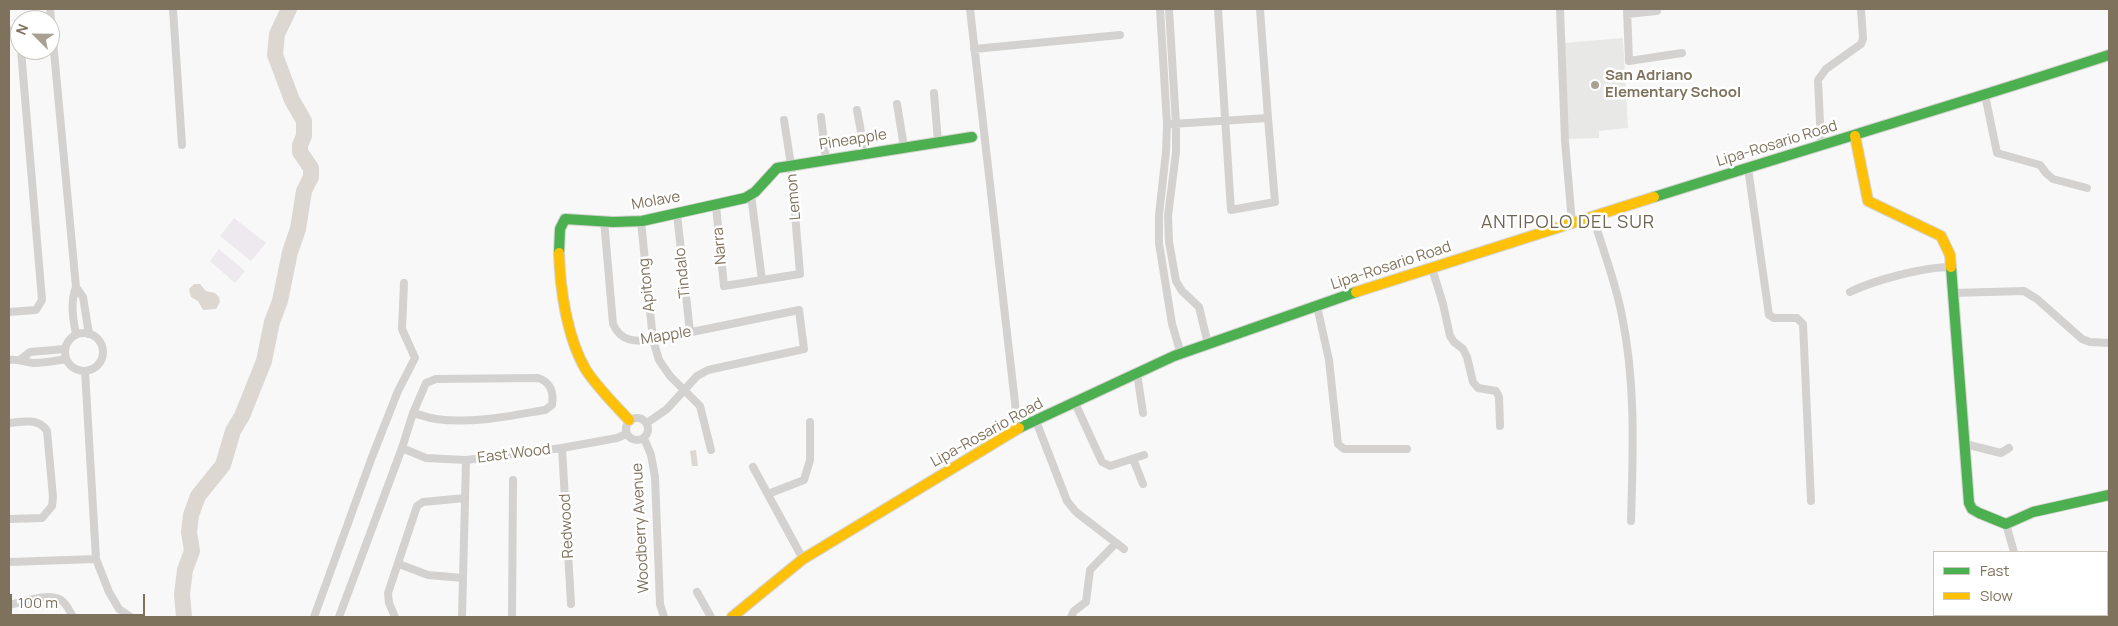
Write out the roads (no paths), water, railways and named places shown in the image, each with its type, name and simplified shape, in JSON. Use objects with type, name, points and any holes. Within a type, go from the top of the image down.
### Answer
[{"type":"main road","name":"Lipa-Rosario Road","points":[[732,617],[803,559],[1018,429],[1181,354],[1432,268],[1821,144],[1854,136],[1985,95],[2109,54]]},
{"type":"main road","points":[[1854,136],[1868,201],[1941,236],[1948,250],[1966,444],[1969,503],[1972,509],[2006,524],[2033,512],[2109,495]]},
{"type":"main road","name":"Pineapple","points":[[751,195],[762,184],[768,173],[777,168],[972,137]]},
{"type":"main road","name":"Molave","points":[[629,420],[596,383],[581,361],[570,332],[562,289],[558,238],[561,223],[565,219],[641,221],[677,214],[700,207],[716,206],[751,195]]},
{"type":"street","points":[[50,9],[76,287],[72,296],[76,335]]},
{"type":"street","points":[[173,9],[182,145]]},
{"type":"street","points":[[970,9],[1018,429]]},
{"type":"street","points":[[1160,9],[1167,124],[1159,215],[1159,243],[1172,324],[1181,354]]},
{"type":"street","points":[[1169,9],[1176,152],[1168,216],[1168,242],[1176,281],[1182,291],[1199,307],[1208,344]]},
{"type":"street","points":[[1218,9],[1231,210],[1275,202],[1260,9]]},
{"type":"street","points":[[1560,9],[1565,142],[1572,223]]},
{"type":"street","points":[[1821,144],[1818,80],[1826,69],[1861,44],[1863,39],[1861,9]]},
{"type":"street","points":[[1657,11],[1627,11],[1629,62],[1682,53]]},
{"type":"street","points":[[974,49],[1120,35]]},
{"type":"street","points":[[9,312],[36,310],[42,300],[22,60]]},
{"type":"street","points":[[934,92],[938,142]]},
{"type":"street","points":[[1985,95],[1997,152],[2034,162],[2042,166],[2053,179],[2087,188]]},
{"type":"street","points":[[897,104],[904,147]]},
{"type":"street","points":[[857,110],[864,154]]},
{"type":"street","points":[[822,117],[826,160]]},
{"type":"street","points":[[1167,124],[1268,118]]},
{"type":"street","name":"Lemon","points":[[762,280],[800,274],[792,165],[784,120]]},
{"type":"street","points":[[1748,168],[1769,315],[1774,318],[1797,318],[1803,324],[1811,501]]},
{"type":"street","points":[[751,195],[762,280]]},
{"type":"street","name":"Narra","points":[[716,206],[724,286],[762,280]]},
{"type":"street","name":"Tindalo","points":[[677,214],[690,332]]},
{"type":"street","points":[[1593,217],[1622,315],[1632,379],[1631,521]]},
{"type":"street","name":"Mapple","points":[[604,220],[613,324],[617,333],[626,339],[639,342],[653,340],[799,310],[804,349],[708,370],[697,376],[683,390]]},
{"type":"street","name":"Apitong","points":[[641,221],[653,340],[659,360],[683,390],[700,406],[711,450]]},
{"type":"street","points":[[1850,292],[1862,286],[1931,267],[1951,267]]},
{"type":"street","points":[[1432,268],[1450,336],[1454,342],[1463,348],[1473,382],[1478,388],[1496,391],[1499,397],[1500,426]]},
{"type":"street","points":[[314,617],[372,457],[398,391],[415,358],[402,329],[404,283]]},
{"type":"street","points":[[76,287],[83,296],[89,334]]},
{"type":"street","points":[[1168,296],[1182,291]]},
{"type":"street","points":[[1953,293],[2024,291],[2037,299],[2082,339],[2090,342],[2109,343]]},
{"type":"street","points":[[1317,306],[1329,360],[1340,448],[1407,449]]},
{"type":"street","points":[[89,334],[99,340],[103,352],[102,358],[95,367],[85,371],[74,368],[66,359],[65,349],[71,338],[76,335],[89,334]]},
{"type":"street","points":[[21,359],[30,352],[65,349]]},
{"type":"street","points":[[9,360],[21,359],[31,363],[40,363],[66,359]]},
{"type":"street","points":[[85,371],[96,559],[108,592],[120,609],[131,617]]},
{"type":"street","points":[[1138,373],[1143,413]]},
{"type":"street","points":[[339,617],[402,448],[413,413],[426,383],[436,379],[538,378],[547,382],[551,387],[553,400],[551,408],[548,410],[483,419],[435,419],[413,413]]},
{"type":"street","points":[[646,422],[668,409],[683,390]]},
{"type":"street","points":[[1075,403],[1102,462],[1110,466],[1144,455]]},
{"type":"street","points":[[638,417],[646,422],[648,428],[644,438],[634,440],[626,434],[626,424],[629,420],[638,417]]},
{"type":"street","points":[[1036,421],[1067,501],[1076,512],[1124,549]]},
{"type":"street","points":[[9,423],[37,422],[44,426],[47,431],[53,497],[52,506],[42,518],[9,519]]},
{"type":"street","points":[[768,494],[804,480],[810,460],[810,422]]},
{"type":"street","name":"East Wood","points":[[402,448],[426,458],[466,460],[562,448],[617,438],[626,434]]},
{"type":"street","name":"Woodberry Avenue","points":[[644,438],[651,455],[655,477],[660,604],[664,617]]},
{"type":"street","points":[[1966,444],[2001,453],[2009,448]]},
{"type":"street","name":"Redwood","points":[[562,448],[571,604]]},
{"type":"street","points":[[1133,459],[1143,484]]},
{"type":"street","points":[[462,617],[466,460]]},
{"type":"street","points":[[753,467],[803,559]]},
{"type":"street","points":[[512,617],[513,480]]},
{"type":"street","points":[[394,617],[389,604],[388,593],[417,506],[424,502],[465,498]]},
{"type":"street","points":[[2006,524],[2014,551]]},
{"type":"street","points":[[1071,617],[1074,611],[1086,602],[1090,570],[1116,543]]},
{"type":"street","points":[[9,562],[96,559]]},
{"type":"street","points":[[399,564],[428,575],[463,578]]},
{"type":"street","points":[[696,592],[710,617]]},
{"type":"street","points":[[9,605],[48,597],[56,598],[66,605],[73,617]]},
{"type":"waterway","points":[[184,617],[182,594],[185,570],[192,551],[189,532],[191,515],[198,496],[223,465],[233,431],[242,416],[264,361],[272,322],[280,301],[290,252],[298,229],[304,191],[311,177],[311,168],[300,152],[300,145],[304,136],[304,121],[292,100],[275,55],[277,34],[289,9]]},
{"type":"place","name":"San Adriano Elementary School","points":[[1595,85]]},
{"type":"district","name":"ANTIPOLO DEL SUR","points":[[1568,223]]}]
